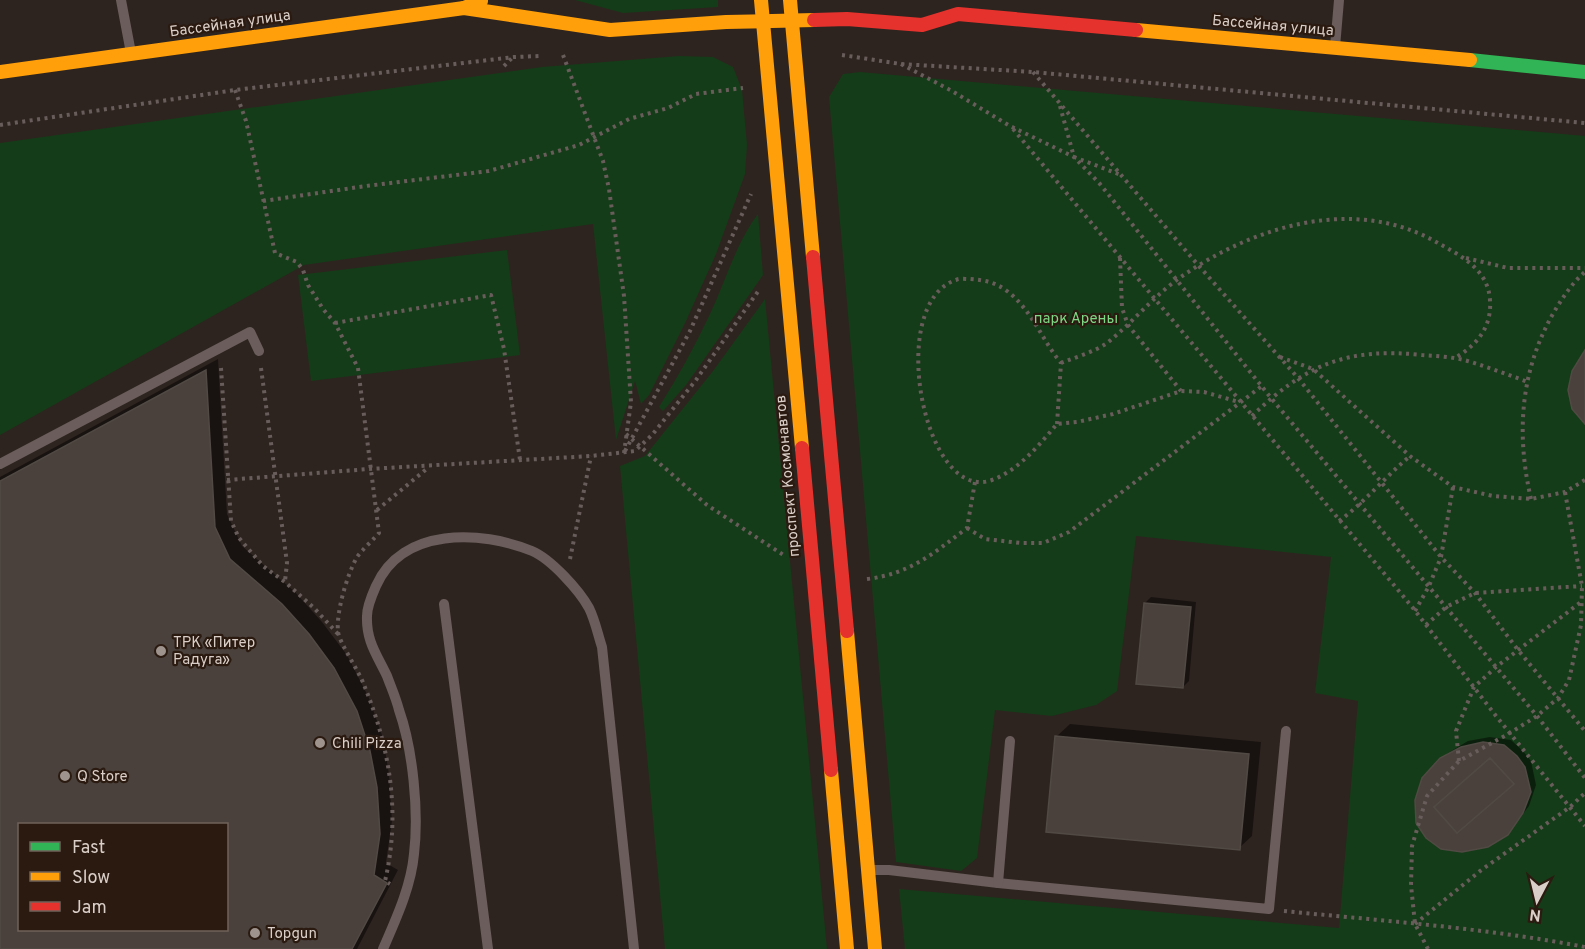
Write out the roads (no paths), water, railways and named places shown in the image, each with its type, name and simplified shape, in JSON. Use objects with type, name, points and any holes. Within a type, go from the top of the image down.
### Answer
[{"type":"street","name":"Бассейная улица","points":[[0,72],[464,8],[483,0]]},
{"type":"street","name":"проспект Космонавтов","points":[[761,0],[854,872],[875,949]]},
{"type":"street","name":"проспект Космонавтов","points":[[789,0],[854,872],[847,949]]},
{"type":"street","name":"Бассейная улица","points":[[941,5],[958,14]]},
{"type":"street","name":"Бассейная улица","points":[[464,8],[610,30],[763,21],[847,19],[922,25],[958,14],[1335,47],[1585,72]]},
{"type":"lane","points":[[121,0],[131,54]]},
{"type":"lane","points":[[1335,47],[1340,0]]},
{"type":"lane","points":[[0,464],[250,332],[259,351]]},
{"type":"lane","points":[[383,949],[405,895],[414,855],[413,780],[400,712],[386,674],[374,652],[368,631],[367,614],[382,571],[402,552],[427,541],[483,539],[509,542],[538,554],[564,577],[589,608],[602,647],[634,949]]},
{"type":"lane","points":[[444,604],[488,949]]},
{"type":"lane","points":[[854,872],[889,870],[998,883],[1269,909],[1286,732]]},
{"type":"lane","points":[[998,883],[1010,741]]},
{"type":"place","name":"ТРК «Питер Радуга»","points":[[161,651]]},
{"type":"place","name":"Chili Pizza","points":[[320,743]]},
{"type":"place","name":"Q Store","points":[[65,776]]},
{"type":"place","name":"Topgun","points":[[255,933]]},
{"type":"park label","name":"парк Арены","points":[[1076,318]]}]
